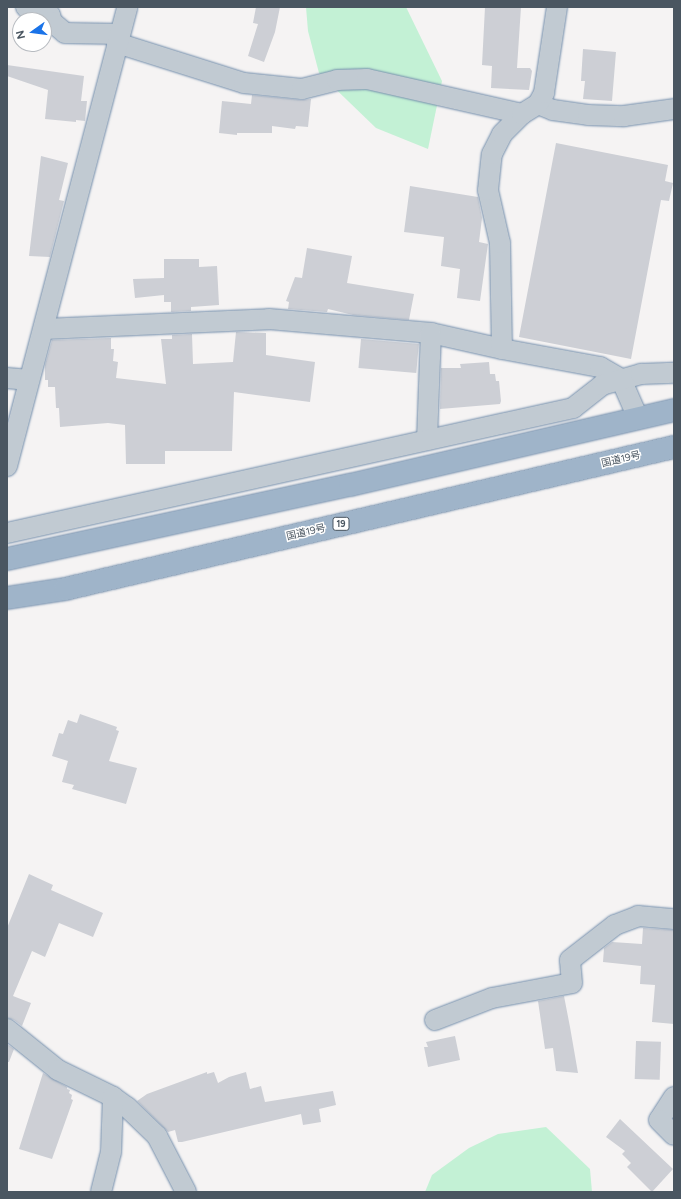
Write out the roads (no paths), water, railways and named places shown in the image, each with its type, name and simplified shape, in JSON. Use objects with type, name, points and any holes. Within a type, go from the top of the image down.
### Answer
[{"type":"highway","points":[[7,559],[350,485],[674,410]]},
{"type":"highway","name":"国道19号","points":[[7,598],[65,589],[674,447]]},
{"type":"street","points":[[26,7],[50,16],[52,22],[65,33],[119,38],[244,83],[302,89],[337,80],[367,79],[530,109],[616,116],[674,109]]},
{"type":"street","points":[[7,466],[127,7]]},
{"type":"street","points":[[502,349],[500,243],[488,190],[492,154],[502,134],[530,109],[544,93],[556,7]]},
{"type":"street","points":[[44,329],[269,319],[430,332],[502,349],[600,367],[621,380],[638,418]]},
{"type":"street","points":[[427,440],[430,332]]},
{"type":"street","points":[[7,533],[573,408],[602,385],[641,374],[674,373]]},
{"type":"street","points":[[7,378],[29,380]]},
{"type":"street","points":[[435,1020],[492,998],[572,982],[570,960],[615,925],[638,916],[674,919]]},
{"type":"street","points":[[7,1030],[58,1070],[113,1097],[127,1107],[157,1136],[186,1192]]},
{"type":"street","points":[[101,1192],[111,1152],[113,1097]]},
{"type":"street","points":[[674,1097],[659,1120],[674,1135]]}]
